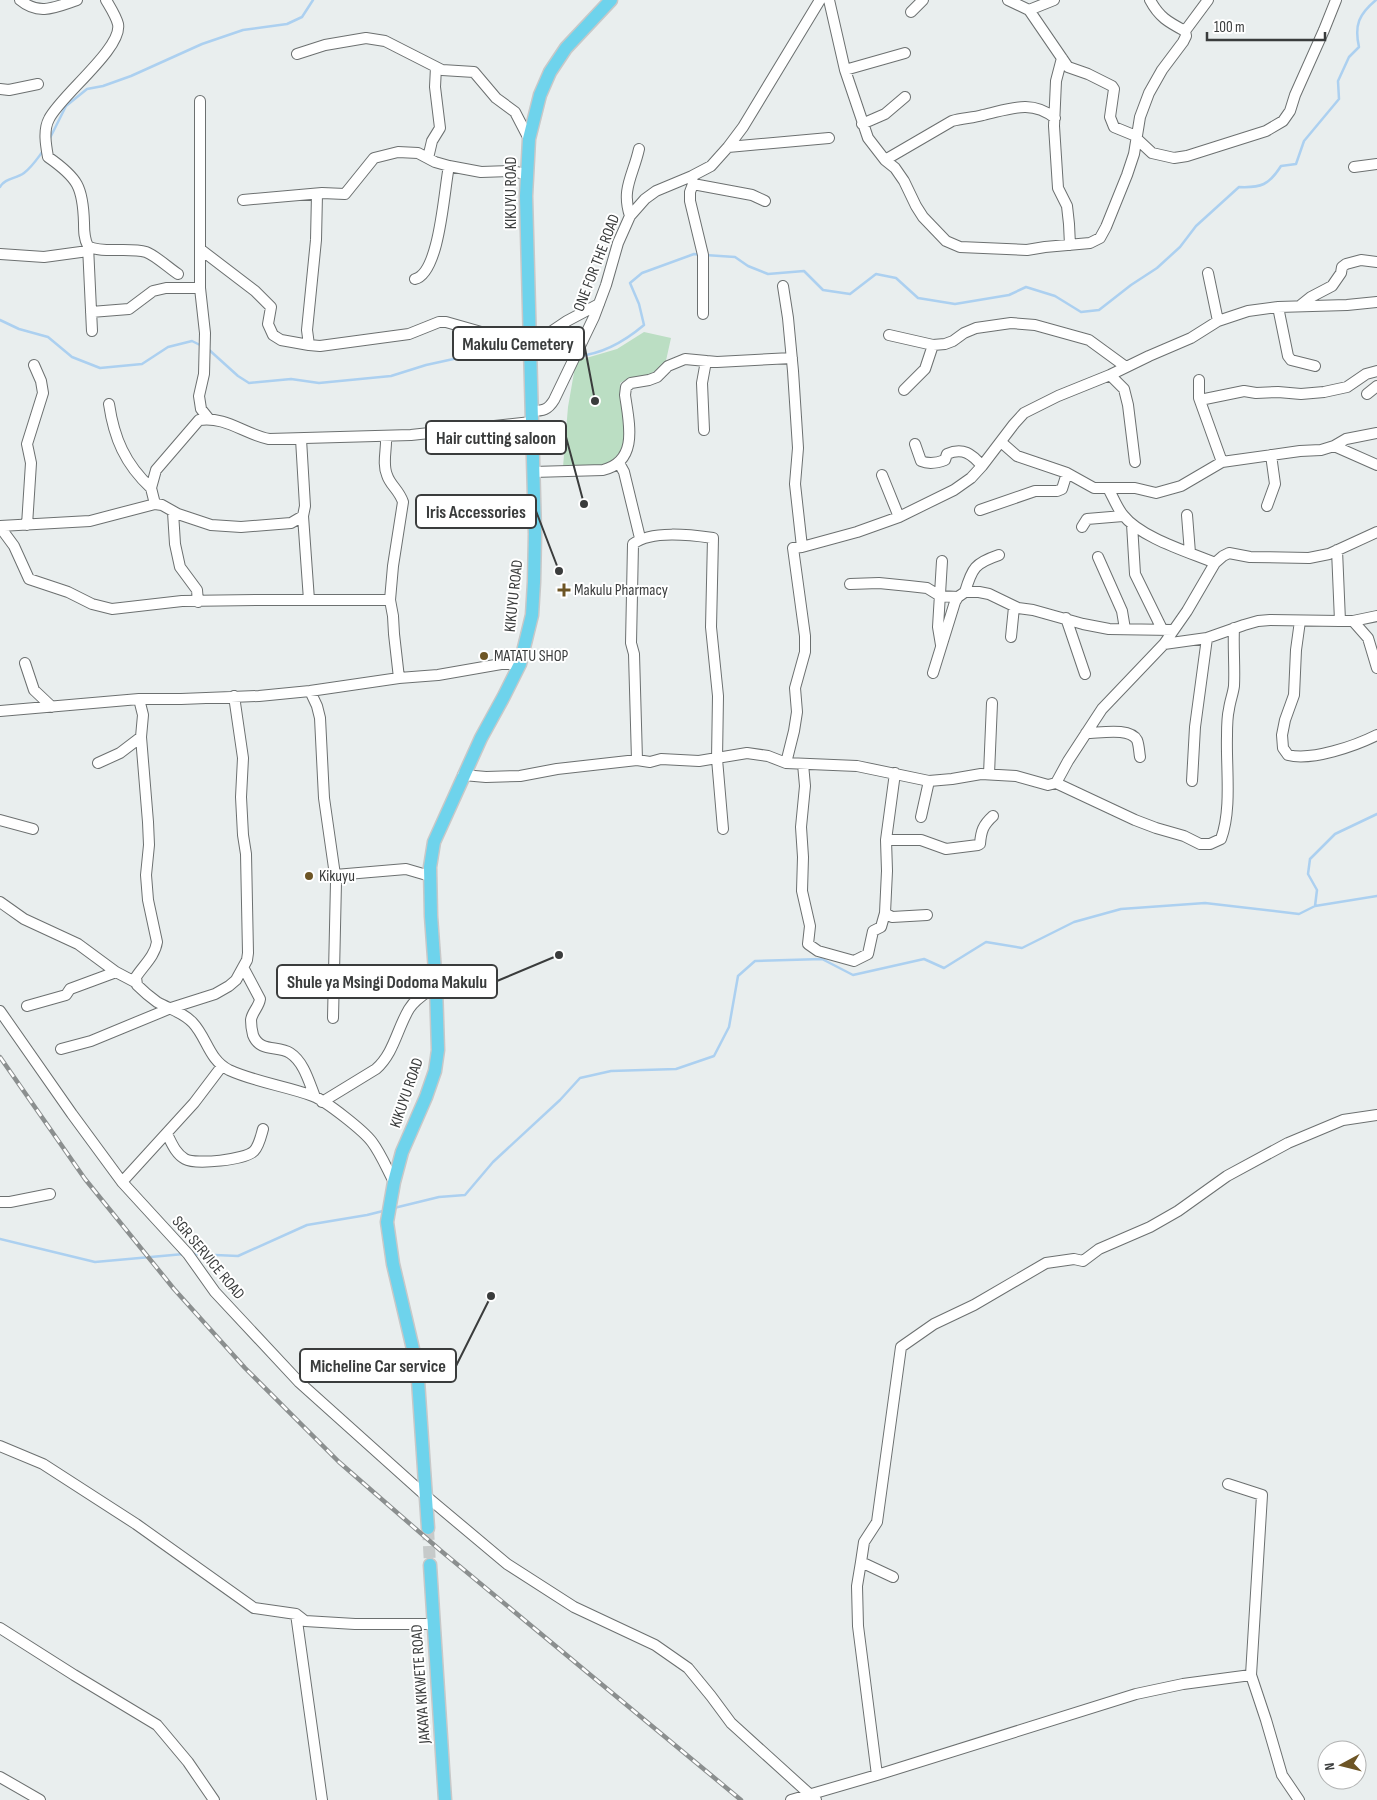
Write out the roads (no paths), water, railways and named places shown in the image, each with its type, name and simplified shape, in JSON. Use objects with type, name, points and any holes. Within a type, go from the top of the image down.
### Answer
[{"type":"main road","name":"KIKUYU ROAD","points":[[426,1496],[418,1380],[386,1222],[402,1152],[426,1097],[435,1071],[438,1050],[430,876],[434,842],[463,775],[520,664],[532,615],[534,582],[533,472],[526,174],[529,139],[540,95],[550,72],[566,48],[611,0]]},
{"type":"main road","points":[[426,1496],[428,1528]]},
{"type":"main road","name":"JAKAYA KIKWETE ROAD","points":[[430,1565],[445,1800]]},
{"type":"street","points":[[20,0],[28,6],[39,10],[55,8],[77,0]]},
{"type":"street","points":[[92,331],[88,249],[84,235],[82,192],[72,175],[48,157],[46,129],[49,119],[70,92],[114,42],[118,25],[106,0]]},
{"type":"street","name":"ONE FOR THE ROAD","points":[[531,417],[550,408],[599,304],[618,243],[630,216],[656,191],[692,180],[711,166],[728,147],[762,97],[820,0]]},
{"type":"street","points":[[829,0],[845,70],[868,138],[885,160],[895,168],[923,217],[946,241],[960,247],[1016,249],[1090,244],[1100,238],[1110,219],[1134,154],[1140,117],[1149,93],[1162,70],[1186,36],[1184,31],[1166,21],[1156,12],[1150,0]]},
{"type":"street","points":[[911,12],[923,0]]},
{"type":"street","points":[[1008,0],[1029,10],[1068,67],[1088,74],[1112,86],[1114,90],[1110,117],[1114,128],[1136,137],[1152,153],[1174,158],[1187,156],[1266,131],[1283,121],[1290,111],[1295,95],[1336,0]]},
{"type":"street","points":[[1029,10],[1054,0]]},
{"type":"street","points":[[1184,31],[1208,0]]},
{"type":"street","points":[[297,54],[325,45],[366,38],[385,41],[442,70],[474,72],[496,98],[515,112],[529,139]]},
{"type":"street","points":[[845,70],[905,53]]},
{"type":"street","points":[[1062,58],[1056,81],[1055,118],[1058,188],[1067,206],[1070,224],[1070,245]]},
{"type":"street","points":[[428,158],[432,141],[440,128],[436,96],[436,67]]},
{"type":"street","points":[[0,89],[8,90],[38,84]]},
{"type":"street","points":[[862,124],[885,114],[905,97]]},
{"type":"street","points":[[200,101],[200,288],[205,353],[204,374],[199,396],[201,409],[208,418]]},
{"type":"street","points":[[885,160],[952,121],[1021,106],[1045,110],[1055,118]]},
{"type":"street","points":[[728,147],[829,138]]},
{"type":"street","points":[[630,216],[626,204],[626,191],[639,149]]},
{"type":"street","points":[[243,200],[316,194],[344,194],[374,158],[398,152],[418,153],[449,166],[481,172],[511,171],[526,174]]},
{"type":"street","points":[[1354,167],[1377,164]]},
{"type":"street","points":[[415,279],[421,277],[426,271],[434,250],[449,166]]},
{"type":"street","points":[[703,314],[703,255],[690,201],[692,180],[752,195],[765,202]]},
{"type":"street","points":[[309,345],[307,330],[316,240],[316,194]]},
{"type":"street","points":[[0,254],[44,257],[88,249],[147,252],[178,274]]},
{"type":"street","points":[[200,249],[255,291],[271,307],[268,324],[273,335],[281,340],[309,345],[320,346],[409,334],[439,322],[446,322],[531,353],[567,321],[599,304]]},
{"type":"street","points":[[1300,306],[1311,297],[1332,286],[1341,273],[1342,267],[1346,264],[1361,260],[1377,262]]},
{"type":"street","points":[[1208,273],[1218,321]]},
{"type":"street","points":[[783,286],[792,358],[798,448],[795,484],[802,547]]},
{"type":"street","points":[[91,312],[129,309],[153,291],[166,288],[200,288]]},
{"type":"street","points":[[786,763],[797,712],[795,688],[804,652],[805,636],[793,548],[857,532],[899,517],[954,490],[971,478],[1014,424],[1030,410],[1192,338],[1218,321],[1248,311],[1278,307],[1377,302]]},
{"type":"street","points":[[1278,307],[1288,356],[1291,360],[1315,366]]},
{"type":"street","points":[[889,335],[933,345],[953,341],[964,333],[976,328],[1011,323],[1035,325],[1089,340],[1126,367]]},
{"type":"street","points":[[904,390],[925,369],[933,345]]},
{"type":"street","points":[[533,472],[603,470],[612,468],[619,463],[630,444],[624,395],[626,387],[628,384],[657,377],[668,366],[676,362],[685,360],[740,361],[792,358]]},
{"type":"street","points":[[704,430],[702,383],[706,361]]},
{"type":"street","points":[[27,525],[31,463],[27,444],[42,393],[41,381],[34,365]]},
{"type":"street","points":[[1200,400],[1244,391],[1302,394],[1324,392],[1346,387],[1366,374],[1377,371]]},
{"type":"street","points":[[1110,375],[1124,389],[1136,462]]},
{"type":"street","points":[[1199,380],[1200,400],[1222,462]]},
{"type":"street","points":[[1367,394],[1377,386]]},
{"type":"street","points":[[109,404],[115,436],[132,469],[151,488]]},
{"type":"street","points":[[155,504],[151,488],[156,470],[199,420],[208,418],[227,422],[261,438],[301,439],[313,437],[411,435],[531,417]]},
{"type":"street","points":[[1001,442],[1017,456],[1067,473],[1094,488],[1135,488],[1156,493],[1181,486],[1222,462],[1321,450],[1334,446],[1346,439],[1377,433]]},
{"type":"street","points":[[386,436],[387,446],[384,460],[387,477],[400,492],[403,502],[390,600],[400,678]]},
{"type":"street","points":[[301,439],[306,506],[303,516],[309,600]]},
{"type":"street","points":[[915,444],[921,461],[926,463],[942,462],[950,452],[966,451],[982,466]]},
{"type":"street","points":[[1334,446],[1377,465]]},
{"type":"street","points":[[1267,506],[1275,484],[1271,455]]},
{"type":"street","points":[[619,463],[624,472],[640,538]]},
{"type":"street","points":[[980,510],[1035,491],[1057,491],[1062,489],[1067,473]]},
{"type":"street","points":[[882,475],[899,517]]},
{"type":"street","points":[[1108,488],[1123,516],[1132,524],[1159,540],[1215,563]]},
{"type":"street","points":[[0,527],[90,521],[155,504],[211,525],[241,526],[291,523],[303,516]]},
{"type":"street","points":[[173,512],[175,544],[180,567],[197,590],[198,602]]},
{"type":"street","points":[[1187,515],[1190,553]]},
{"type":"street","points":[[1082,527],[1087,519],[1104,516],[1123,516]]},
{"type":"street","points":[[1132,524],[1135,574],[1162,629]]},
{"type":"street","points":[[0,527],[14,546],[29,579],[68,592],[92,604],[112,609],[182,602],[390,600]]},
{"type":"street","points":[[1056,783],[1102,709],[1164,644],[1187,611],[1215,563],[1223,556],[1228,553],[1250,557],[1309,558],[1328,554],[1377,532]]},
{"type":"street","points":[[637,760],[634,654],[630,643],[633,544],[640,538],[649,536],[713,538],[711,628],[718,696],[717,758],[723,829]]},
{"type":"street","points":[[1338,550],[1340,621]]},
{"type":"street","points":[[933,673],[961,595],[974,569],[981,561],[999,555]]},
{"type":"street","points":[[1098,557],[1122,611],[1125,629]]},
{"type":"street","points":[[941,648],[938,627],[942,561]]},
{"type":"street","points":[[850,584],[879,583],[927,588],[940,596],[961,595],[972,591],[989,594],[1014,607],[1098,627],[1173,630]]},
{"type":"street","points":[[1010,637],[1014,607]]},
{"type":"street","points":[[1164,644],[1207,638],[1244,625],[1270,620],[1300,622],[1353,621],[1377,616]]},
{"type":"street","points":[[1066,618],[1085,674]]},
{"type":"street","points":[[1353,621],[1368,638],[1377,668]]},
{"type":"street","points":[[1300,622],[1294,694],[1282,735],[1283,748],[1288,756],[1305,757],[1350,746],[1377,735]]},
{"type":"street","points":[[463,775],[486,777],[520,776],[557,769],[637,760],[650,762],[661,759],[699,761],[747,754],[768,756],[786,763],[857,766],[929,781],[981,774],[1016,776],[1048,785],[1056,783],[1135,820],[1184,836],[1200,844],[1210,844],[1221,839],[1225,827],[1229,760],[1228,719],[1234,689],[1234,628]]},
{"type":"street","points":[[1192,781],[1195,727],[1207,638]]},
{"type":"street","points":[[25,663],[34,690],[52,707]]},
{"type":"street","points":[[0,711],[139,699],[181,699],[310,691],[400,678],[438,675],[500,664],[520,664]]},
{"type":"street","points":[[310,691],[320,718],[324,798],[335,875],[332,1018]]},
{"type":"street","points":[[61,1049],[91,1041],[171,1008],[214,994],[236,980],[243,967],[248,953],[246,854],[241,798],[243,758],[234,696]]},
{"type":"street","points":[[135,982],[156,948],[157,942],[148,900],[146,875],[149,846],[141,738],[143,715],[139,699]]},
{"type":"street","points":[[989,774],[992,703]]},
{"type":"street","points":[[1086,733],[1123,732],[1133,736],[1138,742],[1140,756]]},
{"type":"street","points":[[98,762],[120,753],[141,738]]},
{"type":"street","points":[[803,764],[805,786],[801,827],[803,858],[802,891],[810,926],[808,944],[818,951],[854,961],[868,954],[873,931],[881,927],[885,912],[886,840],[895,773]]},
{"type":"street","points":[[921,817],[929,781]]},
{"type":"street","points":[[886,840],[921,840],[946,849],[978,845],[980,844],[980,832],[984,824],[993,816]]},
{"type":"street","points":[[0,820],[33,829]]},
{"type":"street","points":[[335,875],[406,869],[430,876]]},
{"type":"street","points":[[0,902],[24,919],[78,944],[116,972],[135,982],[144,992],[158,1002],[185,1016],[195,1025],[208,1049],[222,1066],[248,1077],[319,1099],[371,1141],[394,1182]]},
{"type":"street","points":[[885,912],[892,917],[927,915]]},
{"type":"street","points":[[243,967],[260,999],[251,1018],[252,1032],[255,1040],[265,1048],[289,1052],[297,1059],[319,1099]]},
{"type":"street","points":[[27,1006],[66,995],[70,989],[116,972]]},
{"type":"street","points":[[319,1099],[376,1069],[388,1055],[409,1008],[416,1000],[436,986]]},
{"type":"street","name":"SGR SERVICE ROAD","points":[[0,1011],[122,1182],[188,1254],[215,1292],[298,1382],[426,1496],[507,1564],[574,1607],[655,1644],[688,1668],[731,1723],[812,1797]]},
{"type":"street","points":[[122,1182],[194,1103],[222,1066]]},
{"type":"street","points":[[877,1775],[858,1626],[857,1586],[864,1542],[878,1522],[901,1347],[934,1324],[974,1305],[1046,1263],[1074,1259],[1083,1261],[1099,1249],[1150,1227],[1227,1176],[1288,1143],[1343,1120],[1377,1115]]},
{"type":"street","points":[[167,1134],[179,1155],[187,1161],[198,1163],[247,1155],[254,1151],[263,1129]]},
{"type":"street","points":[[0,1202],[10,1202],[50,1194]]},
{"type":"street","points":[[0,1446],[43,1464],[136,1524],[254,1608],[296,1614],[305,1621],[354,1624],[434,1624]]},
{"type":"street","points":[[1228,1484],[1262,1495],[1251,1675],[1282,1775],[1300,1800]]},
{"type":"street","points":[[861,1562],[893,1578]]},
{"type":"street","points":[[296,1614],[322,1800]]},
{"type":"street","points":[[0,1628],[157,1725],[188,1762],[214,1800]]},
{"type":"street","points":[[791,1800],[812,1797],[1136,1694],[1183,1684],[1251,1675]]},
{"type":"street","points":[[0,1777],[40,1800]]},
{"type":"waterway","points":[[49,140],[66,106],[87,89],[103,86],[131,76],[202,44],[243,30],[287,24],[302,17],[313,0]]},
{"type":"waterway","points":[[705,255],[735,257],[748,266],[768,274],[804,271],[823,290],[850,294],[876,274],[896,278],[918,298],[955,304],[1009,295],[1026,287],[1055,296],[1081,312],[1099,310],[1157,268],[1180,247],[1196,226],[1239,187],[1253,187],[1264,184],[1281,166],[1296,164],[1304,141],[1339,99],[1338,81],[1349,57],[1359,47],[1357,32],[1359,20],[1365,10],[1376,0]]},
{"type":"waterway","points":[[0,187],[5,182],[27,171],[43,151]]},
{"type":"waterway","points":[[578,356],[605,350],[644,325],[639,304],[630,283],[642,273],[694,254],[700,255]]},
{"type":"waterway","points":[[0,320],[19,329],[48,337],[72,357],[100,368],[142,364],[168,347],[192,341],[202,346]]},
{"type":"waterway","points":[[207,348],[238,376],[249,383],[291,379],[319,383],[391,376],[426,365],[481,353],[525,357]]},
{"type":"waterway","points":[[533,357],[573,356]]},
{"type":"waterway","points":[[394,1208],[439,1197],[465,1195],[493,1162],[560,1100],[580,1078],[611,1071],[676,1069],[714,1056],[729,1027],[738,976],[755,961],[822,959],[853,975],[924,959],[944,968],[986,942],[1022,948],[1074,922],[1121,909],[1205,903],[1299,914],[1315,906],[1317,890],[1308,874],[1310,859],[1335,834],[1377,814]]},
{"type":"waterway","points":[[1315,906],[1377,896]]},
{"type":"waterway","points":[[192,1254],[238,1256],[307,1225],[383,1211]]},
{"type":"waterway","points":[[0,1239],[95,1262],[184,1254]]},
{"type":"tunnel","points":[[428,1528],[430,1565]]},
{"type":"railway","points":[[0,1057],[85,1179],[174,1289],[245,1368],[339,1462],[440,1550],[741,1800]]},
{"type":"place","name":"Makulu Cemetery","points":[[595,401]]},
{"type":"place","name":"Hair cutting saloon","points":[[584,504]]},
{"type":"place","name":"Iris Accessories","points":[[559,571]]},
{"type":"place","name":"Makulu Pharmacy","points":[[564,590]]},
{"type":"place","name":"MATATU SHOP","points":[[484,656]]},
{"type":"place","name":"Kikuyu","points":[[309,876]]},
{"type":"place","name":"Shule ya Msingi Dodoma Makulu","points":[[559,955]]},
{"type":"place","name":"Micheline Car service","points":[[491,1296]]}]
